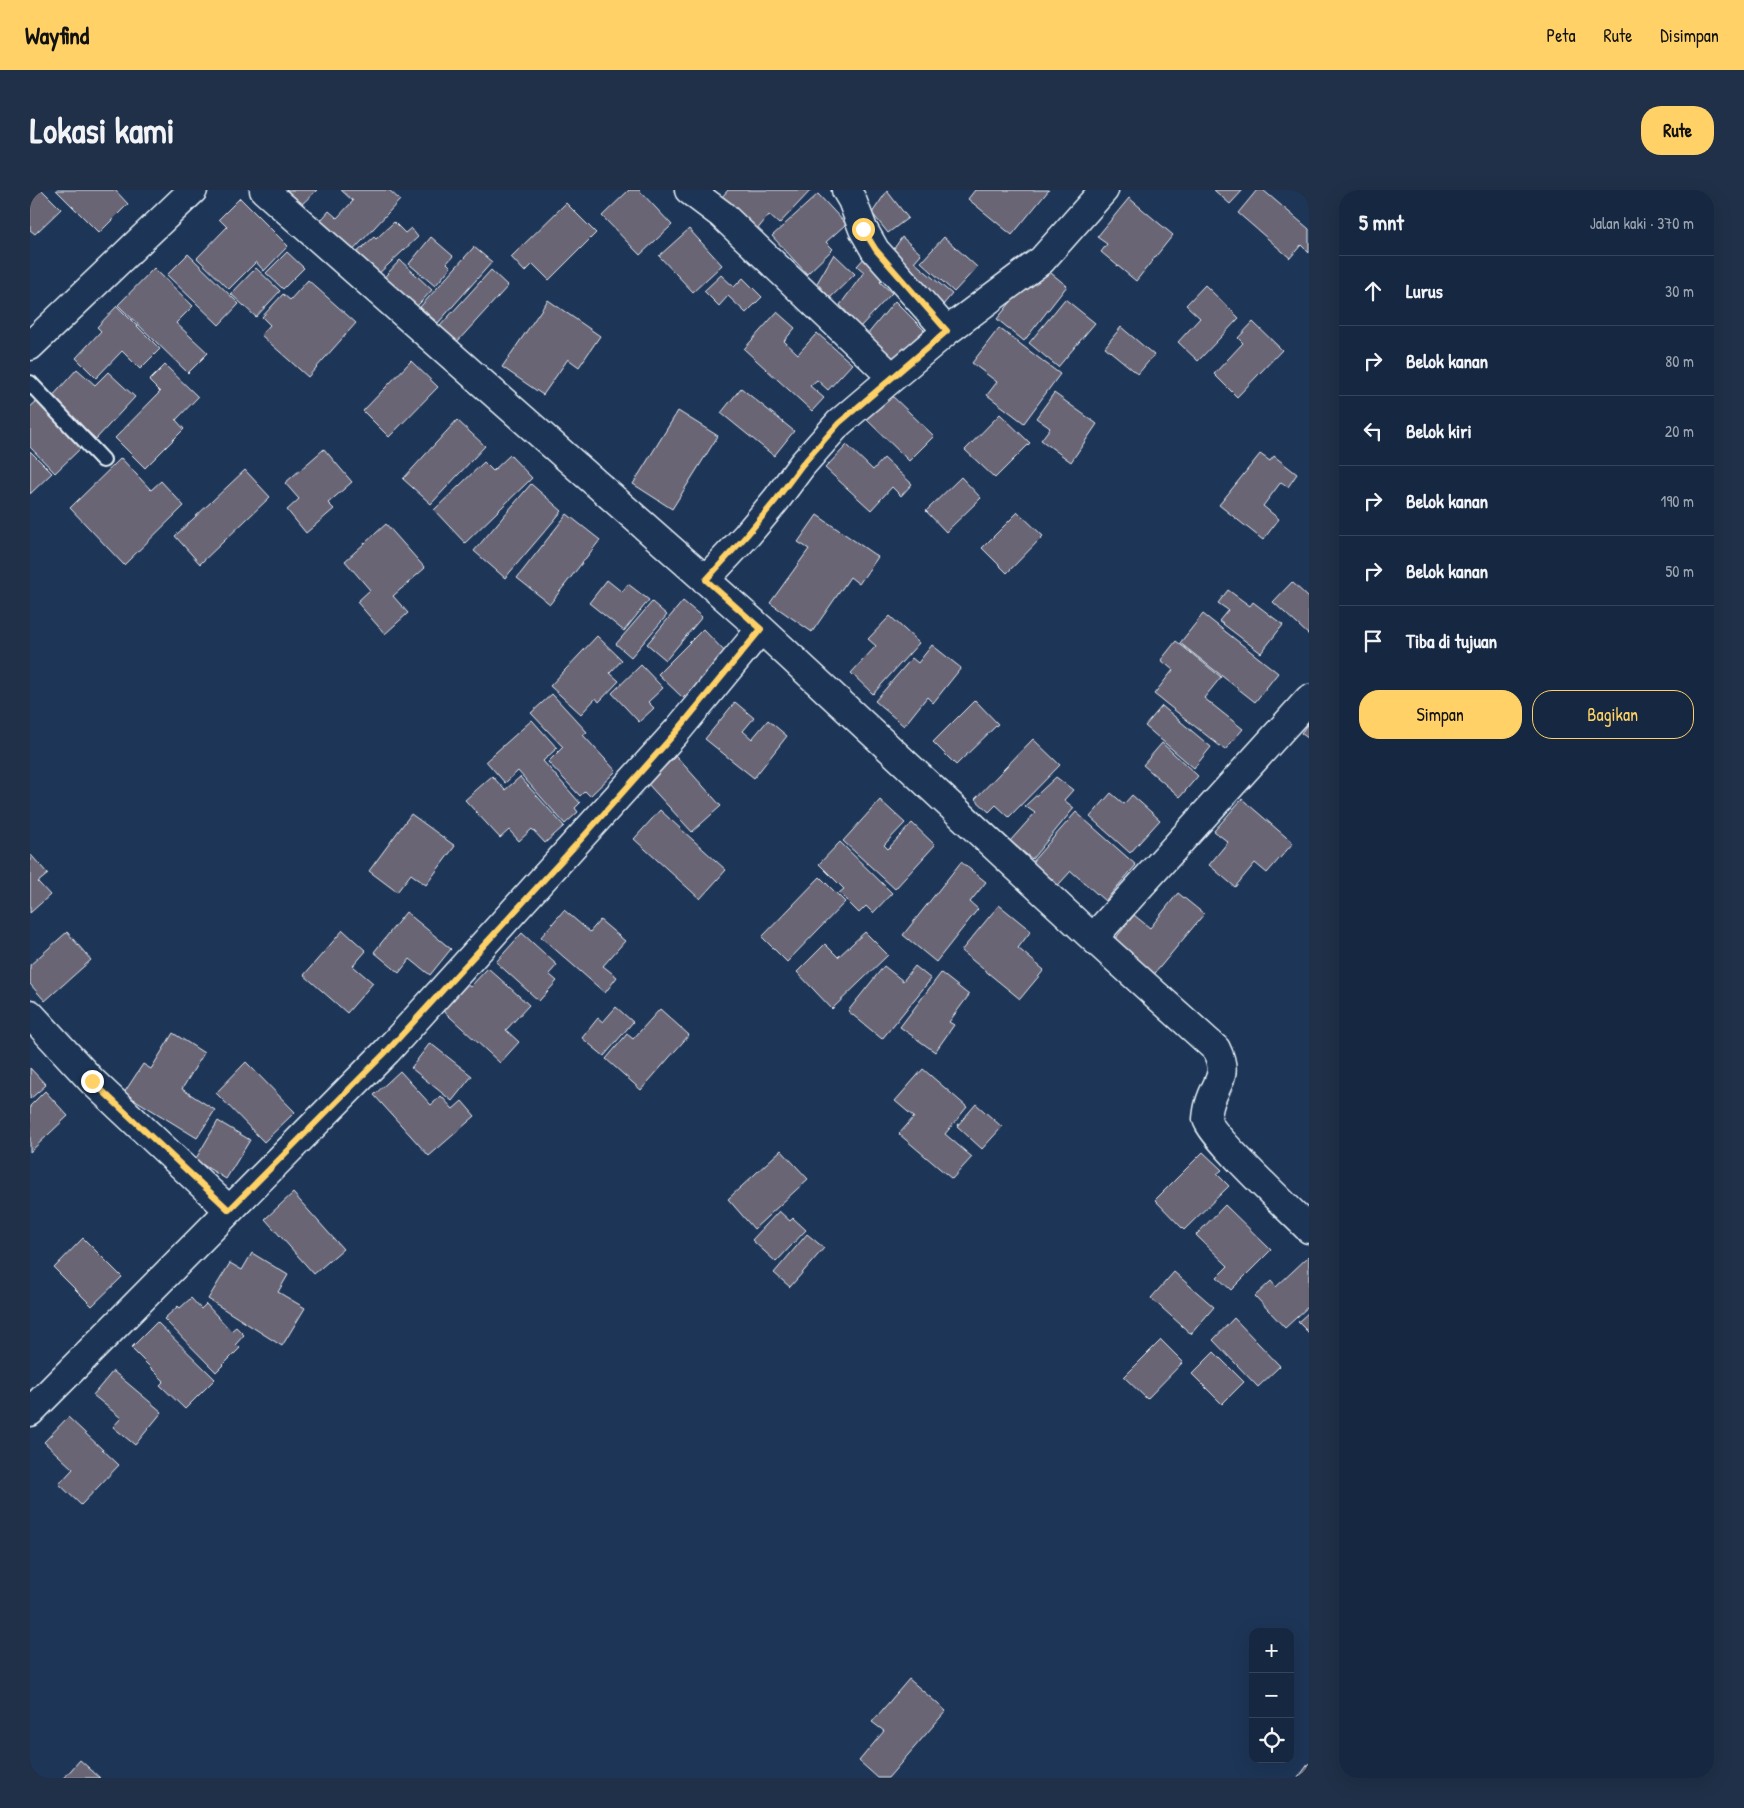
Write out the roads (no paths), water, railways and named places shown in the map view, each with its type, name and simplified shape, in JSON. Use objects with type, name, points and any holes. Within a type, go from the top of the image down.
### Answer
[{"type":"main road","points":[[30,346],[194,190]]},
{"type":"main road","points":[[264,190],[761,629],[1093,938],[1216,1049],[1223,1068],[1208,1105],[1206,1118],[1230,1149],[1309,1229]]},
{"type":"main road","points":[[689,190],[720,214],[892,377]]},
{"type":"main road","points":[[846,190],[852,200],[863,229],[876,250],[947,331]]},
{"type":"main road","points":[[706,580],[747,535],[802,465],[839,423],[947,331],[1042,260],[1104,190]]},
{"type":"main road","points":[[30,1412],[387,1051],[677,731],[761,629]]},
{"type":"main road","points":[[1093,938],[1309,699]]},
{"type":"main road","points":[[30,1014],[92,1081],[229,1210]]},
{"type":"lane","points":[[30,383],[103,460]]}]
